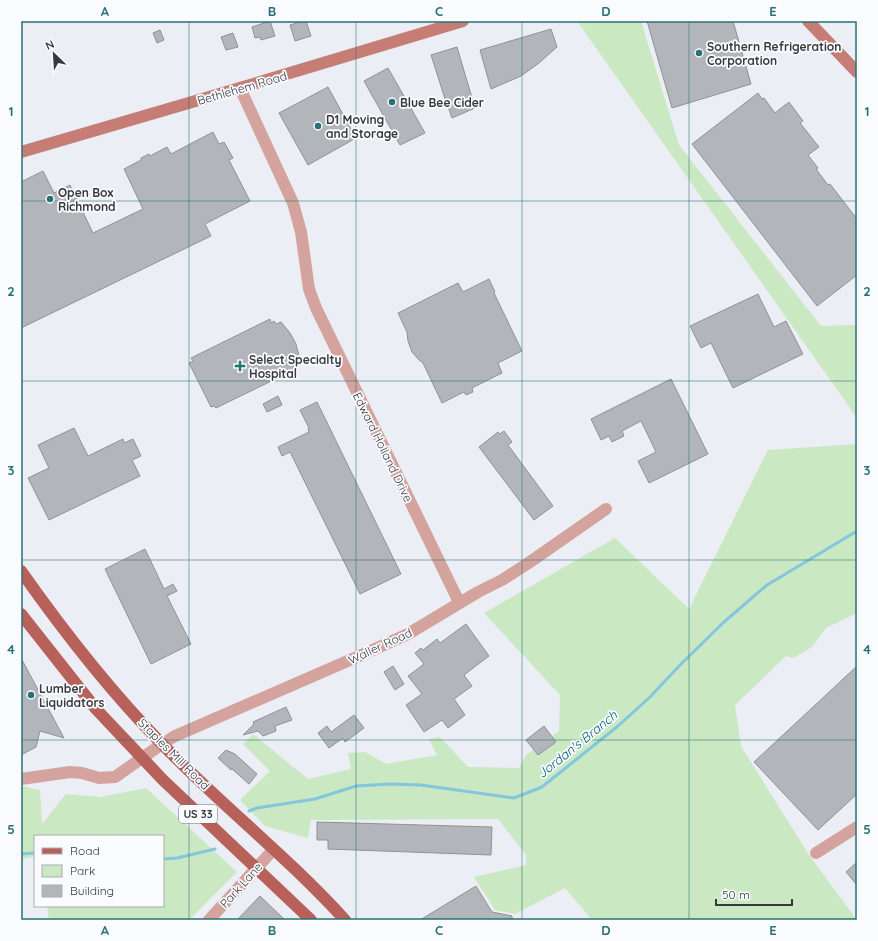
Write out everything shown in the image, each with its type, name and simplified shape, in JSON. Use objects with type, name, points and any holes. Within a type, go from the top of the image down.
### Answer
[{"type":"main road","name":"Staples Mill Road","points":[[21,571],[90,664],[162,744],[320,894],[345,920]]},
{"type":"main road","name":"Staples Mill Road","points":[[21,614],[92,704],[141,758],[311,920]]},
{"type":"street","name":"Bethlehem Road","points":[[21,152],[463,21]]},
{"type":"street","points":[[808,21],[857,72]]},
{"type":"street","name":"Edward Holland Drive","points":[[240,88],[294,206],[301,232],[309,289],[316,308],[459,602]]},
{"type":"street","name":"Waller Road","points":[[21,779],[70,772],[82,773],[99,778],[109,778],[120,774],[141,758],[175,736],[408,634],[459,602],[502,580],[606,509]]},
{"type":"street","points":[[816,853],[857,827]]},
{"type":"street","name":"Park Lane","points":[[209,920],[273,850]]},
{"type":"green space","points":[[577,21],[641,21],[679,145],[821,326],[857,325],[857,418]]},
{"type":"green space","points":[[857,444],[857,613],[826,628],[812,647],[793,658],[786,656],[735,705],[741,746],[809,855],[857,920],[592,920],[565,888],[515,914],[495,910],[474,877],[526,865],[526,855],[498,819],[311,820],[308,838],[265,826],[240,800],[270,771],[243,744],[253,734],[308,779],[351,769],[348,753],[365,752],[386,764],[437,755],[429,739],[440,737],[468,767],[519,768],[526,755],[559,731],[560,695],[484,613],[615,538],[689,609],[768,450]]},
{"type":"green space","points":[[21,786],[40,790],[42,824],[66,794],[100,797],[146,788],[237,872],[189,920],[49,920],[47,907],[164,907],[164,835],[34,835],[34,857],[21,859]]},
{"type":"building","points":[[270,21],[275,36],[261,40],[260,37],[255,38],[252,27]]},
{"type":"building","points":[[306,21],[311,36],[295,41],[290,25]]},
{"type":"building","name":"Southern Refrigeration Corporation","points":[[647,21],[733,21],[751,84],[672,108]]},
{"type":"building","points":[[551,29],[557,47],[521,76],[491,89],[480,50]]},
{"type":"building","points":[[160,30],[164,40],[157,43],[153,33]]},
{"type":"building","points":[[233,33],[238,47],[226,50],[221,37]]},
{"type":"building","points":[[457,47],[475,108],[452,118],[431,55]]},
{"type":"building","points":[[388,68],[425,133],[400,145],[364,81]]},
{"type":"building","name":"D1 Moving and Storage","points":[[328,87],[356,138],[308,165],[279,113]]},
{"type":"building","points":[[758,93],[762,99],[764,98],[775,113],[789,102],[803,121],[800,123],[819,147],[808,155],[818,168],[816,169],[828,185],[830,184],[857,219],[857,275],[817,306],[692,144]]},
{"type":"building","points":[[213,132],[219,144],[224,142],[233,158],[229,160],[250,201],[205,224],[211,236],[21,328],[21,182],[43,171],[54,193],[70,185],[93,233],[143,209],[124,169],[149,154],[150,156],[167,147],[171,154]]},
{"type":"building","points":[[489,279],[495,292],[494,293],[522,351],[498,363],[502,373],[472,388],[473,392],[466,395],[464,392],[442,403],[423,363],[412,352],[408,341],[407,332],[398,313],[458,283],[463,292]]},
{"type":"building","points":[[758,294],[774,327],[786,321],[803,354],[733,388],[711,343],[701,348],[690,326]]},
{"type":"building","points":[[270,319],[271,323],[274,321],[276,324],[281,322],[290,333],[296,344],[299,356],[295,362],[296,366],[293,367],[294,370],[216,408],[214,406],[211,407],[189,363],[193,361],[191,358]]},
{"type":"building","points":[[671,379],[708,454],[649,483],[638,461],[656,452],[641,421],[622,431],[624,436],[612,442],[609,436],[601,440],[591,419]]},
{"type":"building","points":[[278,396],[282,405],[267,412],[263,404]]},
{"type":"building","points":[[317,402],[401,574],[360,594],[290,452],[282,456],[278,447],[309,432],[309,428],[300,410]]},
{"type":"building","points":[[74,428],[88,456],[123,439],[124,443],[133,439],[141,456],[132,460],[140,476],[49,520],[28,478],[49,468],[38,445]]},
{"type":"building","points":[[504,431],[512,442],[508,445],[553,506],[534,520],[479,447],[498,432],[500,434]]},
{"type":"building","points":[[145,549],[164,589],[173,584],[177,591],[167,596],[191,644],[151,664],[105,569]]},
{"type":"building","points":[[466,624],[489,656],[464,675],[472,686],[454,699],[465,715],[448,728],[442,720],[424,732],[406,705],[422,694],[408,676],[424,664],[415,653],[421,648],[423,650],[437,639],[440,643]]},
{"type":"building","name":"Lumber Liquidators","points":[[21,658],[64,738],[40,731],[36,747],[21,755]]},
{"type":"building","points":[[393,666],[404,684],[395,690],[384,672]]},
{"type":"building","points":[[857,666],[857,794],[818,830],[754,762]]},
{"type":"building","points":[[286,707],[292,720],[275,726],[276,731],[263,736],[258,731],[243,735],[254,724],[253,722]]},
{"type":"building","points":[[354,715],[364,728],[345,742],[343,738],[329,748],[318,733],[327,726],[331,732]]},
{"type":"building","points":[[544,726],[556,742],[538,755],[526,740]]},
{"type":"building","points":[[226,750],[235,754],[257,774],[249,784],[218,758]]},
{"type":"building","points":[[317,822],[492,827],[491,855],[328,849],[328,840],[317,840]]},
{"type":"building","points":[[857,862],[857,885],[846,872]]},
{"type":"building","points":[[476,886],[492,912],[512,916],[512,920],[420,920]]},
{"type":"building","points":[[260,896],[285,920],[237,920]]},
{"type":"waterway","name":"Jordan's Branch","points":[[249,811],[257,808],[315,799],[356,786],[390,784],[421,785],[514,798],[542,787],[618,726],[650,697],[724,622],[767,585],[857,531]]},
{"type":"waterway","name":"Jordan's Branch","points":[[164,859],[177,858],[215,849]]},
{"type":"waterway","name":"Jordan's Branch","points":[[21,854],[34,853]]},
{"type":"place","name":"Southern Refrigeration Corporation","points":[[699,53]]},
{"type":"place","name":"Blue Bee Cider","points":[[392,102]]},
{"type":"place","name":"D1 Moving and Storage","points":[[318,126]]},
{"type":"place","name":"Open Box Richmond","points":[[50,199]]},
{"type":"place","name":"Select Specialty Hospital","points":[[240,366]]},
{"type":"place","name":"Lumber Liquidators","points":[[31,695]]}]
